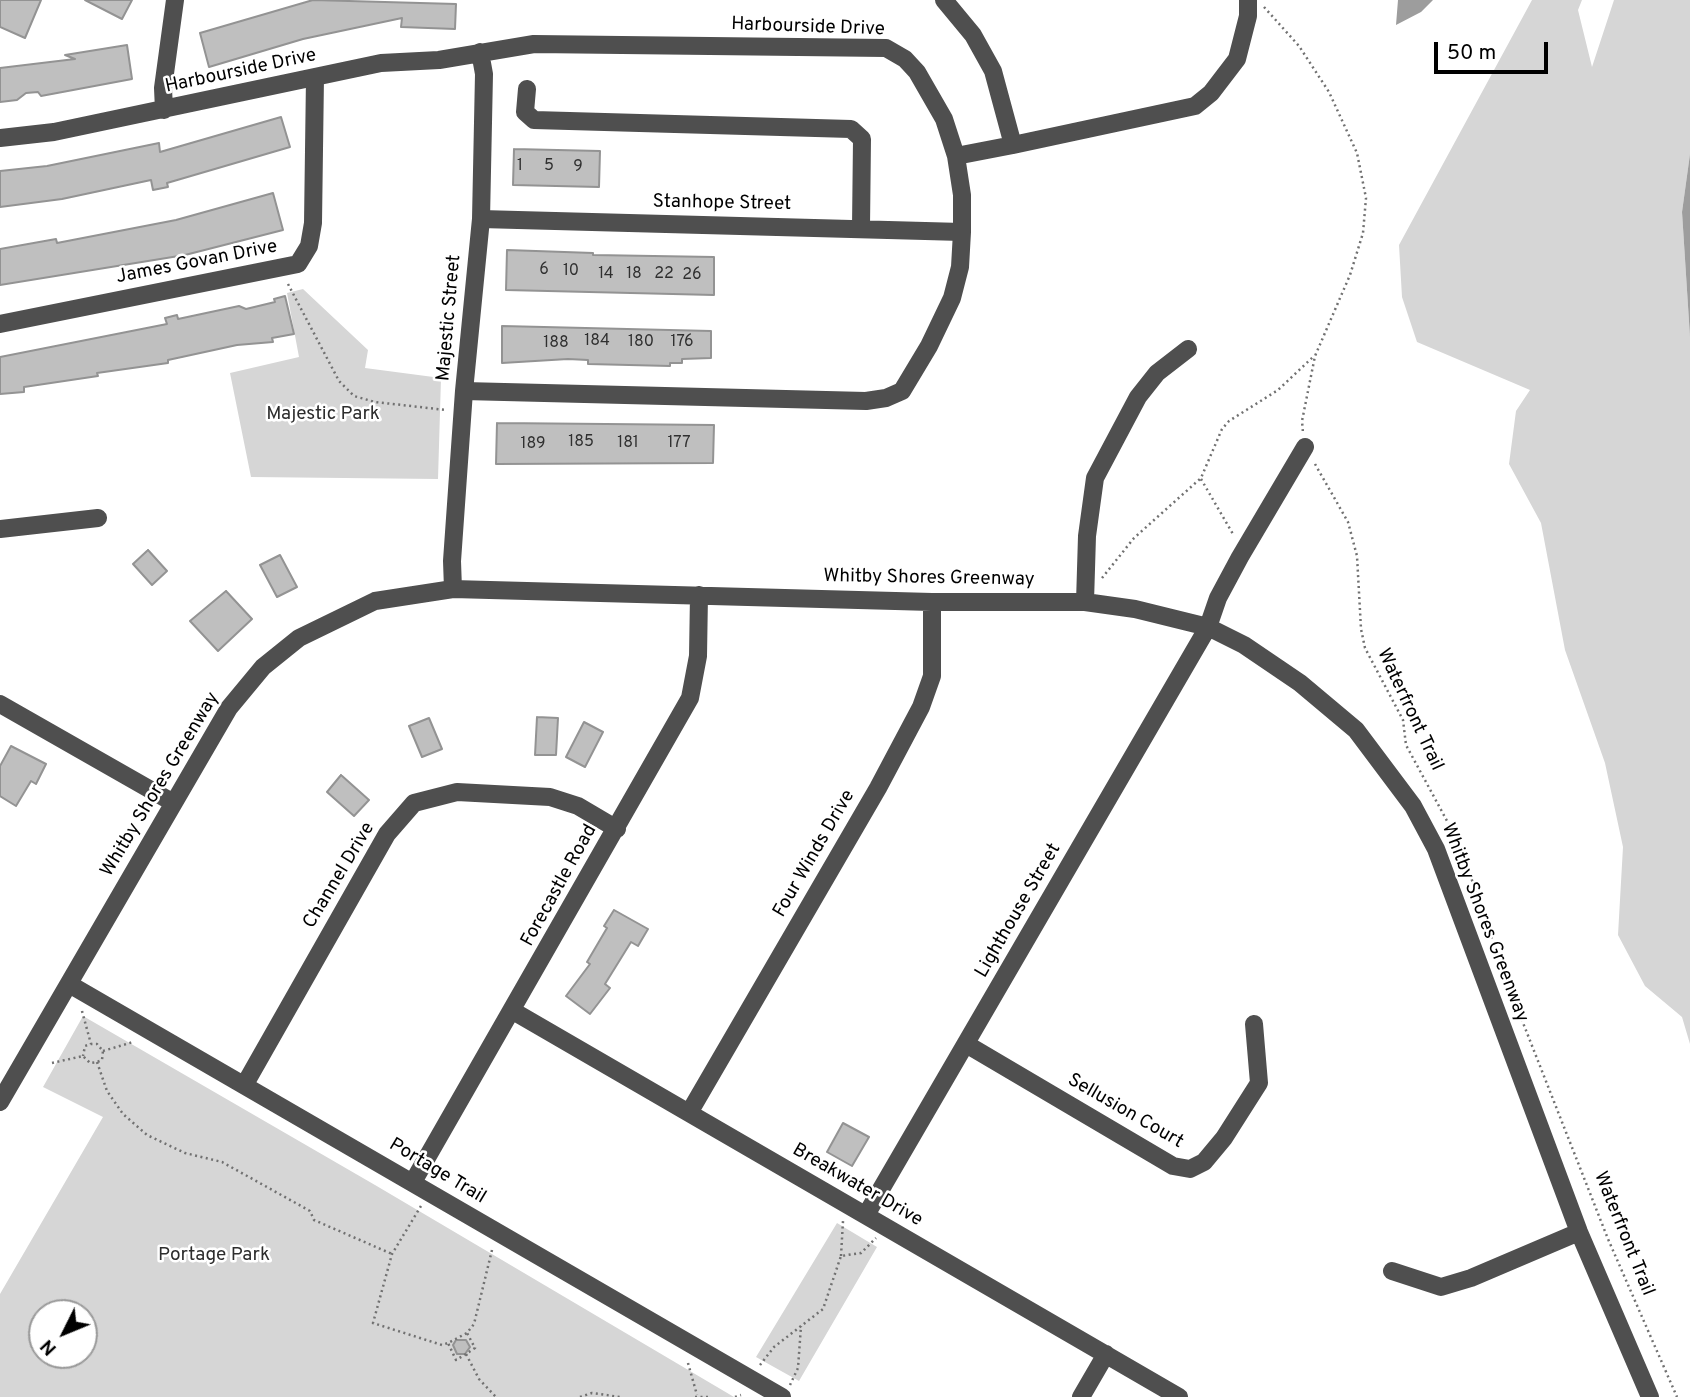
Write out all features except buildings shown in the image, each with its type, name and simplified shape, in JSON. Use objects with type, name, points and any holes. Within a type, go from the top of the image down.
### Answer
[{"type":"street","points":[[164,110],[163,88],[175,0]]},
{"type":"street","points":[[945,0],[973,35],[993,71],[1013,145]]},
{"type":"street","points":[[956,156],[1195,106],[1211,93],[1237,59],[1248,16],[1248,0]]},
{"type":"street","name":"Harbourside Drive","points":[[0,138],[54,132],[381,63],[439,60],[534,44],[886,48],[905,59],[917,72],[944,119],[956,156],[962,195],[962,232],[960,267],[952,298],[929,346],[902,391],[886,398],[866,401],[464,391]]},
{"type":"street","name":"Majestic Street","points":[[453,589],[452,561],[464,391],[481,219],[484,74],[480,52]]},
{"type":"street","name":"James Govan Drive","points":[[0,324],[298,264],[309,246],[311,234],[316,77]]},
{"type":"street","points":[[527,89],[525,112],[534,120],[851,128],[862,139],[861,227]]},
{"type":"street","name":"Stanhope Street","points":[[481,219],[861,227],[962,232]]},
{"type":"street","points":[[1086,602],[1087,536],[1095,478],[1138,397],[1157,373],[1188,349]]},
{"type":"street","name":"Lighthouse Street","points":[[866,1215],[1208,627],[1218,598],[1240,557],[1305,447]]},
{"type":"street","points":[[0,529],[98,518]]},
{"type":"street","name":"Whitby Shores Greenway","points":[[0,1102],[229,708],[263,667],[299,638],[375,600],[453,589],[932,602],[1086,602],[1135,608],[1208,627],[1244,645],[1300,683],[1356,730],[1413,806],[1436,849],[1579,1232],[1650,1397]]},
{"type":"street","name":"Forecastle Road","points":[[413,1182],[690,698],[698,656],[699,595]]},
{"type":"street","name":"Four Winds Drive","points":[[689,1113],[878,788],[920,707],[932,676],[932,602]]},
{"type":"street","points":[[0,704],[172,802]]},
{"type":"street","name":"Channel Drive","points":[[244,1084],[387,834],[414,803],[457,792],[550,797],[578,806],[617,829]]},
{"type":"street","name":"Portage Trail","points":[[69,984],[413,1182],[763,1392],[786,1392]]},
{"type":"street","name":"Breakwater Drive","points":[[513,1011],[1179,1397]]},
{"type":"street","name":"Sellusion Court","points":[[966,1044],[1173,1166],[1190,1169],[1204,1162],[1224,1138],[1259,1083],[1254,1024]]},
{"type":"street","points":[[1392,1271],[1441,1287],[1471,1278],[1579,1232]]},
{"type":"street","points":[[1081,1397],[1106,1354]]},
{"type":"path","name":"Waterfront Trail","points":[[1258,0],[1299,46],[1329,92],[1357,153],[1363,176],[1366,198],[1363,233],[1350,275],[1315,356],[1302,421],[1305,447],[1348,522],[1357,556],[1365,648],[1403,720],[1406,745],[1460,845],[1505,977],[1608,1239],[1677,1397]]},
{"type":"path","points":[[280,268],[339,381],[354,396],[375,402],[453,410]]},
{"type":"path","points":[[1102,578],[1134,538],[1201,478],[1222,429],[1229,421],[1278,390],[1315,356]]},
{"type":"path","points":[[1201,478],[1228,521],[1240,557]]},
{"type":"path","points":[[82,1011],[90,1044]]},
{"type":"path","points":[[103,1051],[133,1042]]},
{"type":"path","points":[[90,1044],[97,1044],[103,1051],[102,1060],[97,1062],[90,1063],[83,1056],[85,1046],[90,1044]]},
{"type":"path","points":[[52,1063],[83,1056]]},
{"type":"path","points":[[97,1062],[107,1090],[123,1114],[147,1135],[185,1153],[222,1163],[310,1211],[314,1220],[392,1254]]},
{"type":"path","points":[[425,1200],[392,1254],[373,1323],[442,1345],[467,1334],[474,1324],[492,1250]]},
{"type":"path","points":[[757,1369],[774,1348],[823,1309],[841,1256],[840,1237],[846,1215]]},
{"type":"path","points":[[841,1256],[861,1253],[877,1235]]},
{"type":"path","points":[[786,1392],[797,1368],[801,1326]]},
{"type":"path","points":[[448,1343],[456,1360],[475,1348],[467,1334]]},
{"type":"path","points":[[466,1354],[479,1379],[496,1397]]},
{"type":"path","points":[[688,1363],[696,1396],[708,1397]]},
{"type":"path","points":[[580,1397],[592,1393],[620,1397]]},
{"type":"path","points":[[735,1397],[741,1395]]},
{"type":"green space","points":[[1532,0],[1582,0],[1578,10],[1592,67],[1614,0],[1690,0],[1690,154],[1682,212],[1690,337],[1690,1044],[1682,1017],[1645,986],[1618,935],[1623,847],[1605,763],[1565,650],[1541,523],[1509,464],[1516,411],[1530,390],[1417,342],[1402,297],[1399,245]]},
{"type":"green space","name":"Majestic Park","points":[[303,289],[368,350],[365,368],[441,378],[438,479],[251,477],[230,373],[299,357],[287,293]]},
{"type":"green space","name":"Portage Park","points":[[83,1016],[734,1397],[0,1397],[0,1294],[103,1117],[43,1087]]},
{"type":"green space","points":[[837,1223],[877,1247],[799,1381],[756,1357]]},
{"type":"shaded area","points":[[1398,0],[1433,0],[1421,12],[1396,25]]},
{"type":"shaded area","points":[[1690,154],[1690,337],[1682,212]]}]
